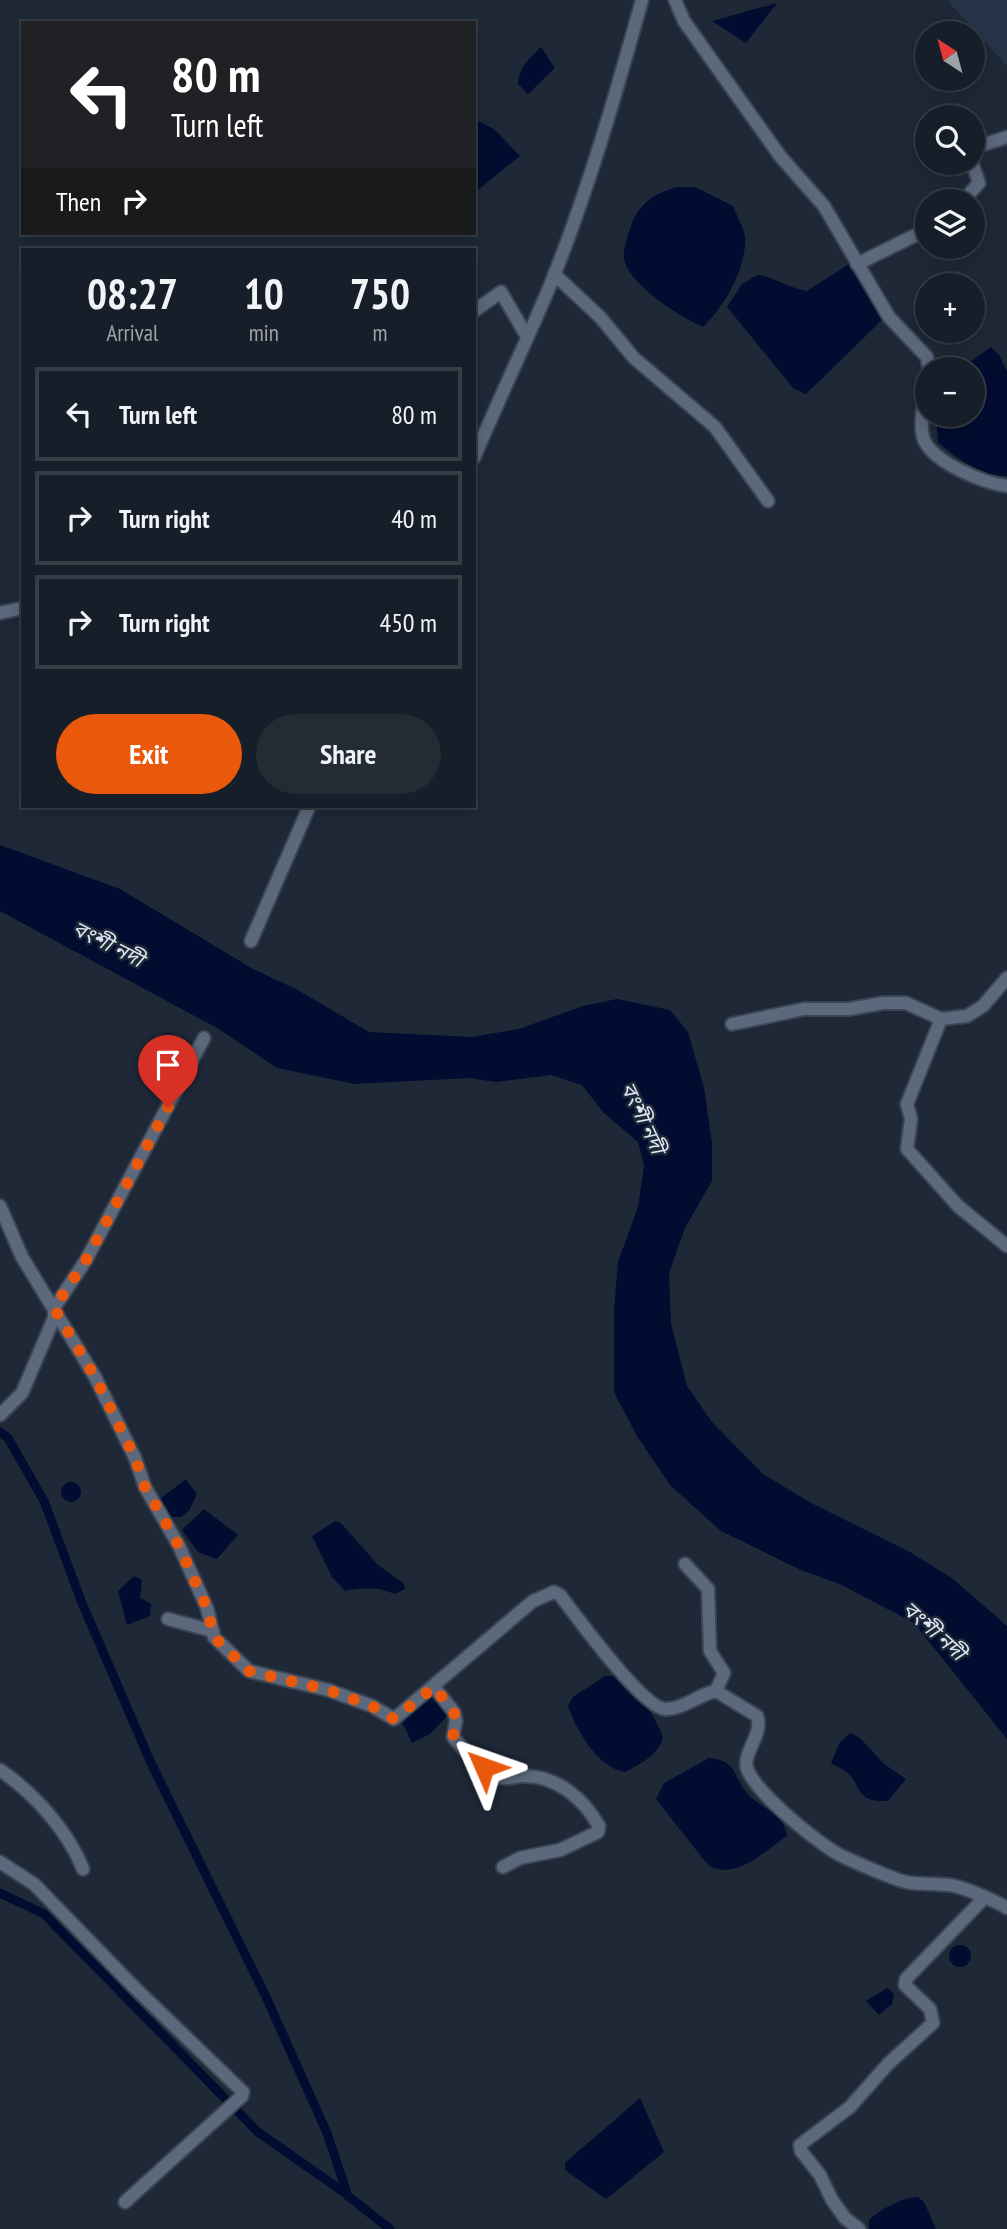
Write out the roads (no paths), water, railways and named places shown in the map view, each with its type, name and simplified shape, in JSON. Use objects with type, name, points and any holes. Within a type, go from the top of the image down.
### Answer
[{"type":"street","points":[[476,453],[554,274],[610,111],[642,0]]},
{"type":"street","points":[[675,0],[684,21],[780,156],[824,206],[889,317],[920,346],[927,357]]},
{"type":"street","points":[[985,144],[1007,137]]},
{"type":"street","points":[[858,264],[915,236]]},
{"type":"street","points":[[554,274],[600,317],[634,358],[715,427],[768,501]]},
{"type":"street","points":[[476,310],[501,292],[526,335]]},
{"type":"street","points":[[922,427],[929,449],[959,470],[993,484],[1007,486]]},
{"type":"street","points":[[0,613],[21,608]]},
{"type":"street","points":[[251,941],[309,808]]},
{"type":"street","points":[[732,1024],[804,1009],[849,1009],[883,1003],[906,1003],[941,1019],[967,1016],[982,1006],[1007,978]]},
{"type":"street","points":[[941,1019],[907,1104],[911,1119],[907,1149],[958,1206],[1007,1246]]},
{"type":"street","points":[[0,1415],[22,1393],[54,1318],[54,1308],[86,1260],[204,1038]]},
{"type":"street","points":[[0,1206],[22,1257],[95,1377],[135,1458],[145,1487],[179,1546],[207,1608],[213,1631],[226,1650],[249,1671],[328,1690],[372,1706],[394,1719],[533,1601],[554,1592],[560,1595],[621,1671],[655,1707],[670,1709],[716,1691],[724,1673],[710,1651],[708,1590],[685,1564]]},
{"type":"street","points":[[168,1619],[213,1631]]},
{"type":"street","points":[[434,1687],[451,1705],[456,1721],[453,1737],[468,1754],[499,1777],[525,1776],[558,1783],[578,1798],[599,1826],[598,1832],[560,1850],[520,1858],[503,1867]]},
{"type":"street","points":[[716,1691],[757,1716],[760,1724],[757,1738],[746,1764],[757,1786],[775,1806],[832,1851],[905,1882],[962,1887],[1007,1908]]},
{"type":"street","points":[[0,1770],[26,1787],[78,1855],[83,1869]]},
{"type":"street","points":[[0,1862],[34,1884],[135,1988],[243,2092],[242,2096],[125,2202]]},
{"type":"street","points":[[859,2229],[845,2218],[832,2200],[820,2175],[801,2151],[800,2145],[850,2107],[888,2064],[933,2023],[930,2009],[905,1985],[906,1979],[985,1898]]},
{"type":"water","points":[[777,3],[746,43],[712,21]]},
{"type":"water","points":[[541,47],[555,68],[528,94],[518,84],[520,73]]},
{"type":"water","points":[[476,120],[494,129],[520,156],[476,191]]},
{"type":"water","points":[[677,187],[695,187],[733,206],[745,237],[745,249],[733,286],[719,309],[703,327],[669,308],[645,289],[635,279],[624,258],[627,237],[638,211],[654,196]]},
{"type":"water","points":[[849,264],[883,319],[806,394],[794,389],[727,307],[742,284],[758,275],[807,291]]},
{"type":"water","points":[[991,347],[999,355],[1007,371],[1007,476],[979,470],[938,442],[937,427],[985,427],[985,357],[977,357]]},
{"type":"water","name":"বংশী নদী","points":[[0,845],[120,889],[253,969],[296,989],[369,1032],[472,1037],[519,1029],[583,1006],[617,999],[670,1010],[688,1032],[704,1088],[712,1143],[712,1181],[685,1228],[669,1273],[671,1324],[687,1386],[712,1422],[763,1474],[811,1503],[910,1552],[953,1579],[1007,1626],[1007,1739],[914,1623],[840,1584],[801,1570],[721,1531],[670,1485],[637,1436],[614,1392],[614,1310],[618,1262],[638,1207],[644,1165],[638,1142],[603,1112],[582,1085],[551,1075],[496,1082],[469,1078],[355,1084],[277,1068],[217,1028],[0,911]]},
{"type":"water","points":[[186,1479],[197,1494],[189,1511],[181,1517],[171,1517],[160,1506],[160,1499]]},
{"type":"water","points":[[71,1482],[78,1485],[81,1492],[78,1499],[71,1502],[64,1499],[61,1492],[64,1485]]},
{"type":"water","points":[[204,1509],[238,1535],[217,1559],[198,1552],[182,1530]]},
{"type":"water","points":[[335,1521],[341,1523],[377,1564],[404,1584],[405,1589],[395,1594],[370,1588],[345,1591],[332,1577],[312,1536]]},
{"type":"water","points":[[134,1576],[142,1580],[140,1598],[151,1604],[150,1616],[127,1625],[118,1591]]},
{"type":"water","points":[[605,1676],[621,1678],[633,1689],[654,1717],[662,1735],[662,1741],[651,1756],[625,1772],[615,1769],[597,1756],[576,1726],[568,1706],[573,1697]]},
{"type":"water","points":[[432,1694],[450,1713],[430,1734],[412,1743],[401,1720]]},
{"type":"water","points":[[850,1733],[860,1738],[884,1764],[906,1779],[888,1801],[867,1798],[848,1773],[831,1763],[840,1742]]},
{"type":"water","points":[[709,1758],[725,1762],[734,1770],[747,1793],[777,1816],[787,1836],[750,1862],[729,1870],[708,1865],[656,1799],[664,1783]]},
{"type":"water","points":[[960,1945],[968,1948],[971,1956],[968,1964],[960,1967],[952,1964],[949,1956],[952,1948]]},
{"type":"water","points":[[887,1988],[894,1994],[892,2004],[879,2015],[866,2001]]},
{"type":"water","points":[[640,2098],[664,2152],[606,2199],[565,2170],[565,2163]]},
{"type":"water","points":[[918,2197],[924,2202],[936,2229],[869,2229],[869,2220],[880,2211],[898,2202]]},
{"type":"waterway","points":[[0,1432],[8,1438],[44,1501],[82,1603],[151,1763],[267,1999],[327,2133],[348,2196],[390,2229]]},
{"type":"waterway","points":[[0,1893],[44,1914],[258,2132],[348,2195]]}]
